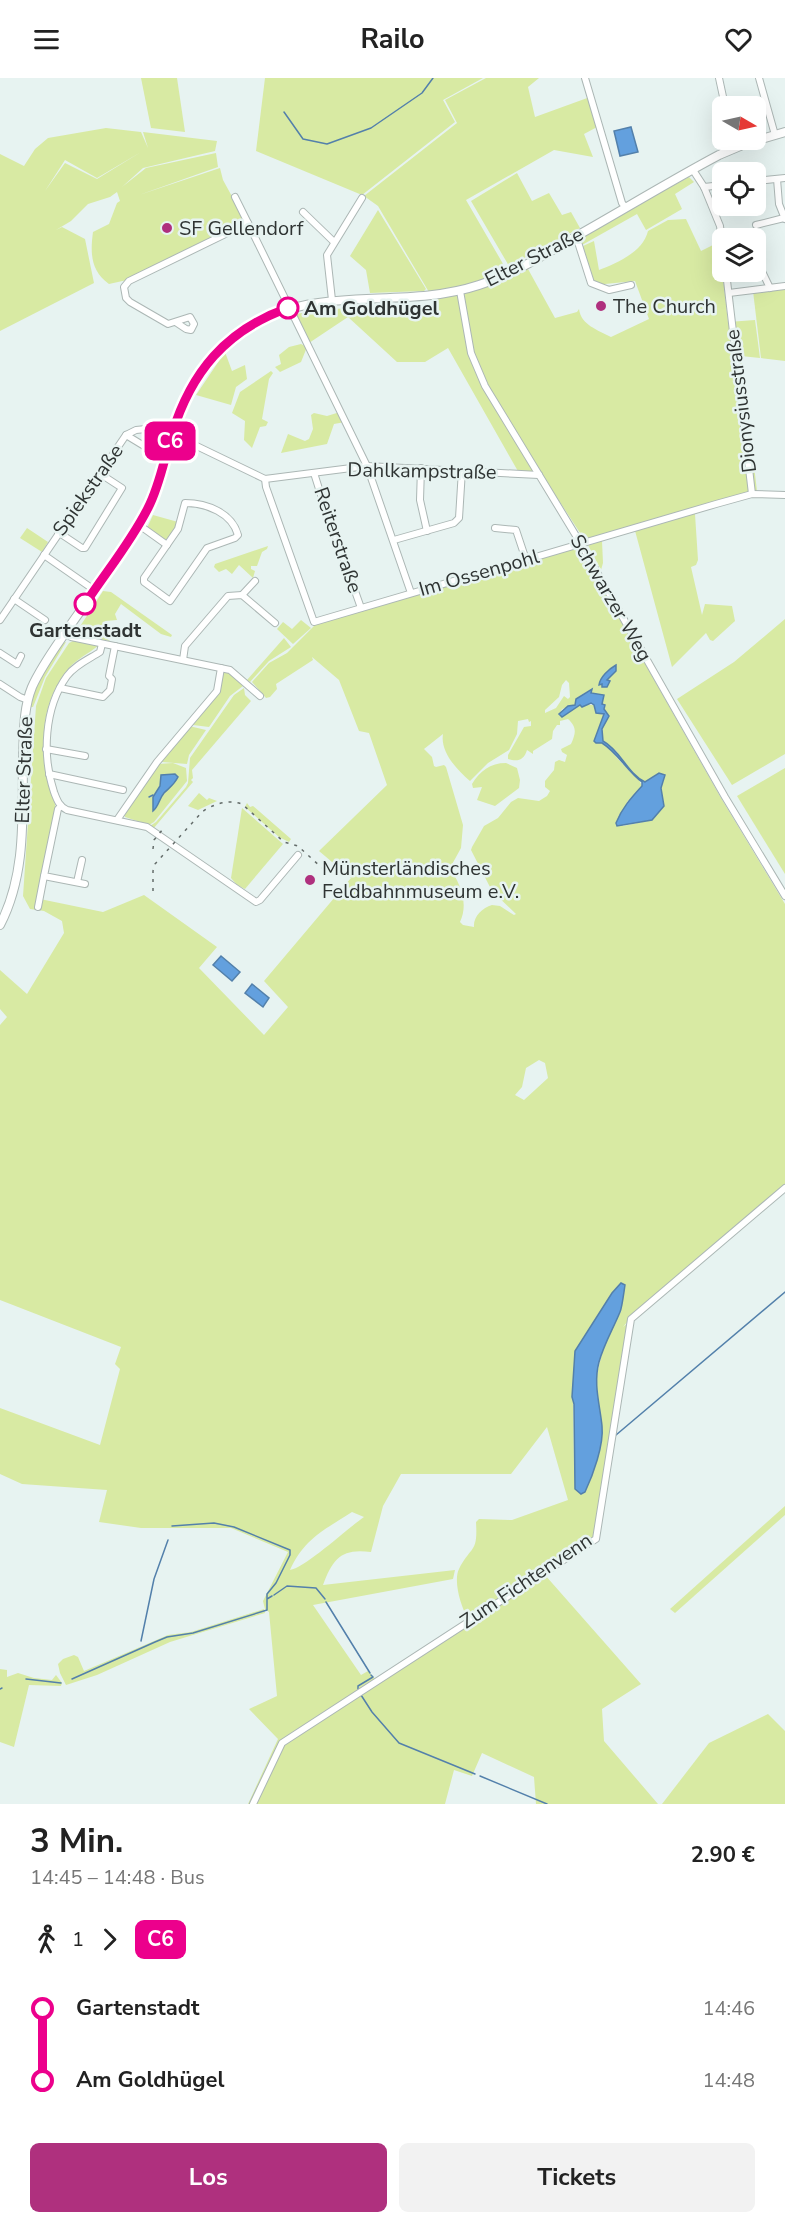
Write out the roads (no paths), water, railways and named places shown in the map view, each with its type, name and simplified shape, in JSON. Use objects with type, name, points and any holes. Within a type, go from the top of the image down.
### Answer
[{"type":"main road","name":"Elter Straße","points":[[766,137],[785,132]]},
{"type":"main road","name":"Elter Straße","points":[[0,925],[13,896],[20,865],[24,725],[28,700],[36,679],[65,633],[139,525],[155,491],[183,401],[191,386],[217,351],[245,328],[290,307],[332,300],[406,298],[460,291],[504,276],[725,150]]},
{"type":"street","points":[[585,78],[622,204],[626,208]]},
{"type":"street","points":[[719,78],[723,96]]},
{"type":"street","points":[[759,78],[775,135]]},
{"type":"street","points":[[693,170],[704,187],[720,228]]},
{"type":"street","points":[[766,180],[785,178]]},
{"type":"street","points":[[756,225],[785,219],[779,204],[777,179]]},
{"type":"street","points":[[704,187],[712,186]]},
{"type":"street","points":[[235,197],[367,466],[411,593]]},
{"type":"street","points":[[332,300],[327,255],[362,198]]},
{"type":"street","points":[[303,212],[334,242]]},
{"type":"street","points":[[177,323],[168,324],[130,302],[126,298],[124,287],[129,281],[248,223]]},
{"type":"street","points":[[576,236],[591,283],[609,290],[631,285]]},
{"type":"street","points":[[766,280],[770,288]]},
{"type":"street","name":"Dionysiusstraße","points":[[727,282],[734,356],[752,494]]},
{"type":"street","points":[[729,293],[785,286]]},
{"type":"street","name":"Schwarzer Weg","points":[[460,291],[471,353],[485,386],[581,544],[724,797],[785,896]]},
{"type":"street","name":"Spiekstraße","points":[[0,620],[126,435],[136,430],[146,429],[172,435]]},
{"type":"street","points":[[126,435],[159,455]]},
{"type":"street","points":[[172,435],[185,439],[265,479]]},
{"type":"street","name":"Dahlkampstraße","points":[[265,479],[367,466],[539,475]]},
{"type":"street","points":[[421,468],[420,500],[426,531]]},
{"type":"street","points":[[394,540],[454,523],[459,518],[462,470]]},
{"type":"street","points":[[58,532],[82,548],[85,548],[93,538],[122,488],[99,473]]},
{"type":"street","name":"Reiterstraße","points":[[314,473],[361,608]]},
{"type":"street","name":"Im Ossenpohl","points":[[265,479],[314,622],[752,494],[785,495]]},
{"type":"street","points":[[185,503],[211,507],[223,514],[232,523],[238,535],[236,538],[207,548],[170,601],[144,582],[144,578],[168,545],[178,529],[185,503]]},
{"type":"street","points":[[139,525],[168,545]]},
{"type":"street","points":[[495,528],[516,530],[526,560]]},
{"type":"street","name":"Spiekstraße","points":[[44,555],[90,587]]},
{"type":"street","points":[[183,660],[185,646],[228,596],[242,595],[255,581]]},
{"type":"street","points":[[242,595],[275,623]]},
{"type":"street","points":[[14,599],[45,620]]},
{"type":"street","points":[[65,633],[71,637],[102,644],[231,670],[260,696]]},
{"type":"street","points":[[102,644],[100,652],[75,668],[60,688],[49,724],[46,749],[49,774],[61,806],[67,810],[147,827],[256,902],[298,855]]},
{"type":"street","points":[[60,688],[103,697],[110,690],[112,679],[109,676],[114,646]]},
{"type":"street","points":[[0,653],[15,667],[21,656]]},
{"type":"street","points":[[117,820],[154,766],[217,691],[221,668]]},
{"type":"street","points":[[0,684],[28,700]]},
{"type":"street","points":[[46,749],[85,756]]},
{"type":"street","points":[[49,774],[123,790]]},
{"type":"street","points":[[38,907],[58,809],[61,806]]},
{"type":"street","points":[[44,876],[81,883],[82,860]]},
{"type":"street","name":"Zum Fichtenvenn","points":[[254,1804],[282,1743],[596,1539],[631,1319],[785,1188]]},
{"type":"water","points":[[631,127],[638,152],[620,156],[614,131]]},
{"type":"water","points":[[616,665],[616,671],[607,680],[610,681],[607,687],[599,685],[605,674]]},
{"type":"water","points":[[592,689],[591,693],[604,695],[602,704],[605,705],[604,709],[609,716],[602,729],[603,741],[615,750],[633,773],[645,782],[659,773],[665,775],[661,788],[664,806],[652,820],[617,826],[616,823],[621,813],[642,786],[642,782],[632,773],[608,747],[594,741],[604,714],[596,713],[591,703],[582,707],[580,705],[562,717],[559,714],[568,706],[575,705],[576,699]]},
{"type":"water","points":[[175,774],[178,777],[164,793],[153,811],[153,797],[160,786],[161,775]]},
{"type":"water","points":[[221,956],[240,972],[232,981],[213,965]]},
{"type":"water","points":[[252,984],[269,998],[263,1007],[245,993]]},
{"type":"water","points":[[621,1283],[625,1285],[621,1310],[603,1349],[597,1370],[602,1426],[601,1442],[591,1477],[585,1492],[581,1494],[575,1489],[572,1397],[575,1351],[612,1293]]},
{"type":"waterway","points":[[284,112],[303,139],[327,144],[371,128],[422,93],[433,78]]},
{"type":"waterway","points":[[149,797],[153,795]]},
{"type":"waterway","points":[[616,1435],[785,1292]]},
{"type":"waterway","points":[[172,1526],[214,1523],[234,1527],[290,1550],[290,1555],[276,1583],[267,1594],[267,1598]]},
{"type":"waterway","points":[[141,1641],[154,1579],[168,1540]]},
{"type":"waterway","points":[[274,1595],[287,1586],[316,1588],[325,1599]]},
{"type":"waterway","points":[[72,1679],[167,1637],[193,1633],[267,1610],[267,1599],[272,1596]]},
{"type":"waterway","points":[[326,1602],[370,1673]]},
{"type":"waterway","points":[[358,1689],[358,1686],[373,1677],[371,1675]]},
{"type":"waterway","points":[[26,1679],[61,1683]]},
{"type":"waterway","points":[[361,1695],[372,1712],[399,1743],[475,1774]]},
{"type":"waterway","points":[[480,1776],[547,1804]]},
{"type":"railway","points":[[153,891],[155,864],[202,812],[227,802],[242,804],[284,842],[298,846],[322,868]]},
{"type":"railway","points":[[153,849],[154,840],[163,829]]},
{"type":"place","name":"SF Gellendorf","points":[[167,228]]},
{"type":"place","name":"The Church","points":[[601,306]]},
{"type":"place","name":"Am Goldhügel","points":[[288,308]]},
{"type":"place","name":"Gartenstadt","points":[[85,604]]},
{"type":"place","name":"Münsterländisches Feldbahnmuseum e.V.","points":[[310,880]]}]
